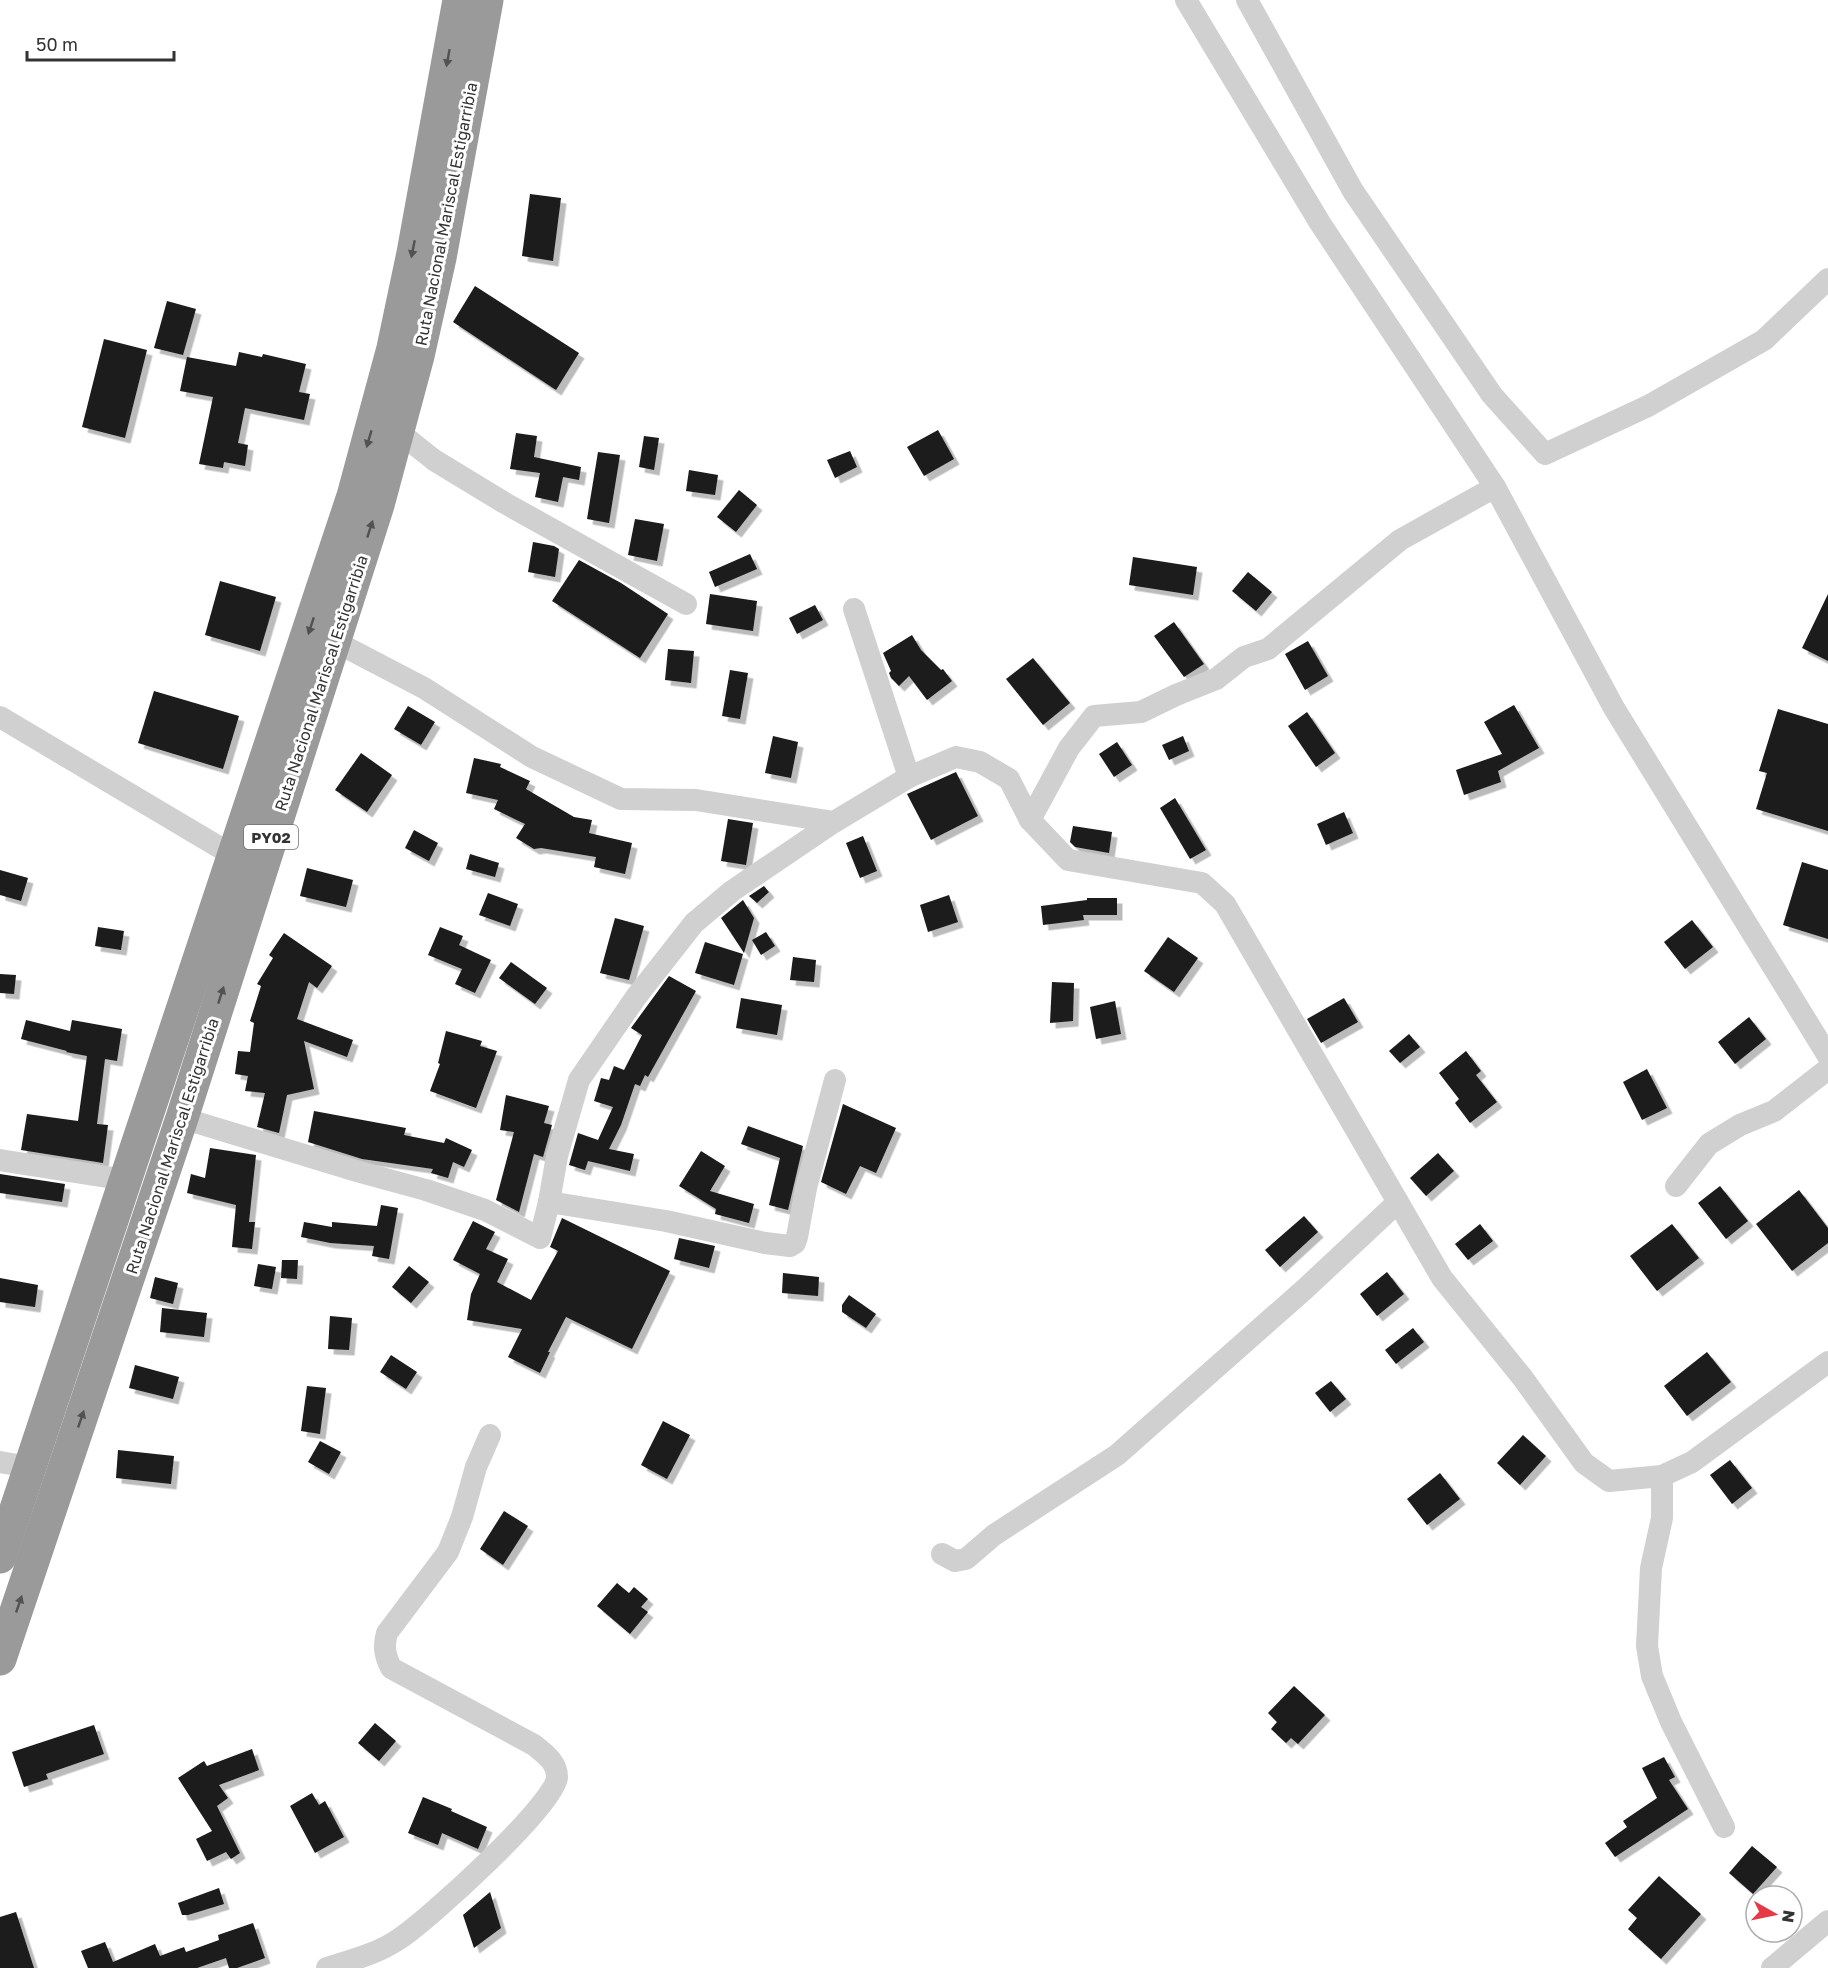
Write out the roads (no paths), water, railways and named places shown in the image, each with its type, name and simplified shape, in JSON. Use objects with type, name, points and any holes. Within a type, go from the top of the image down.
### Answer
[{"type":"highway","name":"Ruta Nacional Mariscal Estigarribia","points":[[0,1557],[15,1465],[126,1180],[346,518],[393,348],[413,253],[459,0]]},
{"type":"highway","name":"Ruta Nacional Mariscal Estigarribia","points":[[0,1659],[182,1118],[378,505],[399,432],[440,258],[486,0]]},
{"type":"street","points":[[1186,0],[1320,223],[1495,487],[1614,708],[1828,1056]]},
{"type":"street","points":[[1247,0],[1353,191],[1492,396],[1545,454],[1648,406],[1764,340],[1828,279]]},
{"type":"street","points":[[399,432],[434,460],[503,502],[686,604]]},
{"type":"street","points":[[1030,820],[1069,748],[1094,716],[1141,712],[1216,679],[1244,657],[1268,650],[1400,540],[1495,487]]},
{"type":"street","points":[[854,609],[909,777]]},
{"type":"street","points":[[334,640],[424,688],[532,757],[621,799],[696,800],[834,822]]},
{"type":"street","points":[[0,717],[234,856]]},
{"type":"street","points":[[182,1118],[348,1169],[426,1190],[485,1210],[540,1238],[557,1156],[579,1080],[636,997],[694,923],[732,891],[834,822],[909,777],[956,757],[980,762],[1009,779],[1030,820],[1068,860],[1202,883],[1225,904],[1442,1278],[1522,1377],[1584,1463],[1609,1481],[1662,1476],[1692,1462],[1828,1362]]},
{"type":"street","points":[[1676,1186],[1709,1144],[1740,1125],[1774,1111],[1828,1069]]},
{"type":"street","points":[[549,1202],[666,1221],[765,1243],[790,1246],[795,1243],[797,1237],[806,1188],[835,1080]]},
{"type":"street","points":[[0,1160],[126,1180]]},
{"type":"street","points":[[942,1554],[955,1561],[966,1559],[994,1535],[1118,1455],[1306,1288],[1398,1202]]},
{"type":"street","points":[[327,1968],[380,1950],[417,1925],[509,1841],[554,1790],[558,1780],[556,1768],[550,1758],[534,1745],[391,1668],[385,1656],[384,1644],[387,1633],[448,1552],[462,1517],[476,1467],[490,1435]]},
{"type":"street","points":[[1662,1476],[1662,1518],[1651,1568],[1647,1646],[1652,1676],[1671,1722],[1724,1827]]},
{"type":"street","points":[[1772,1968],[1828,1921]]}]
